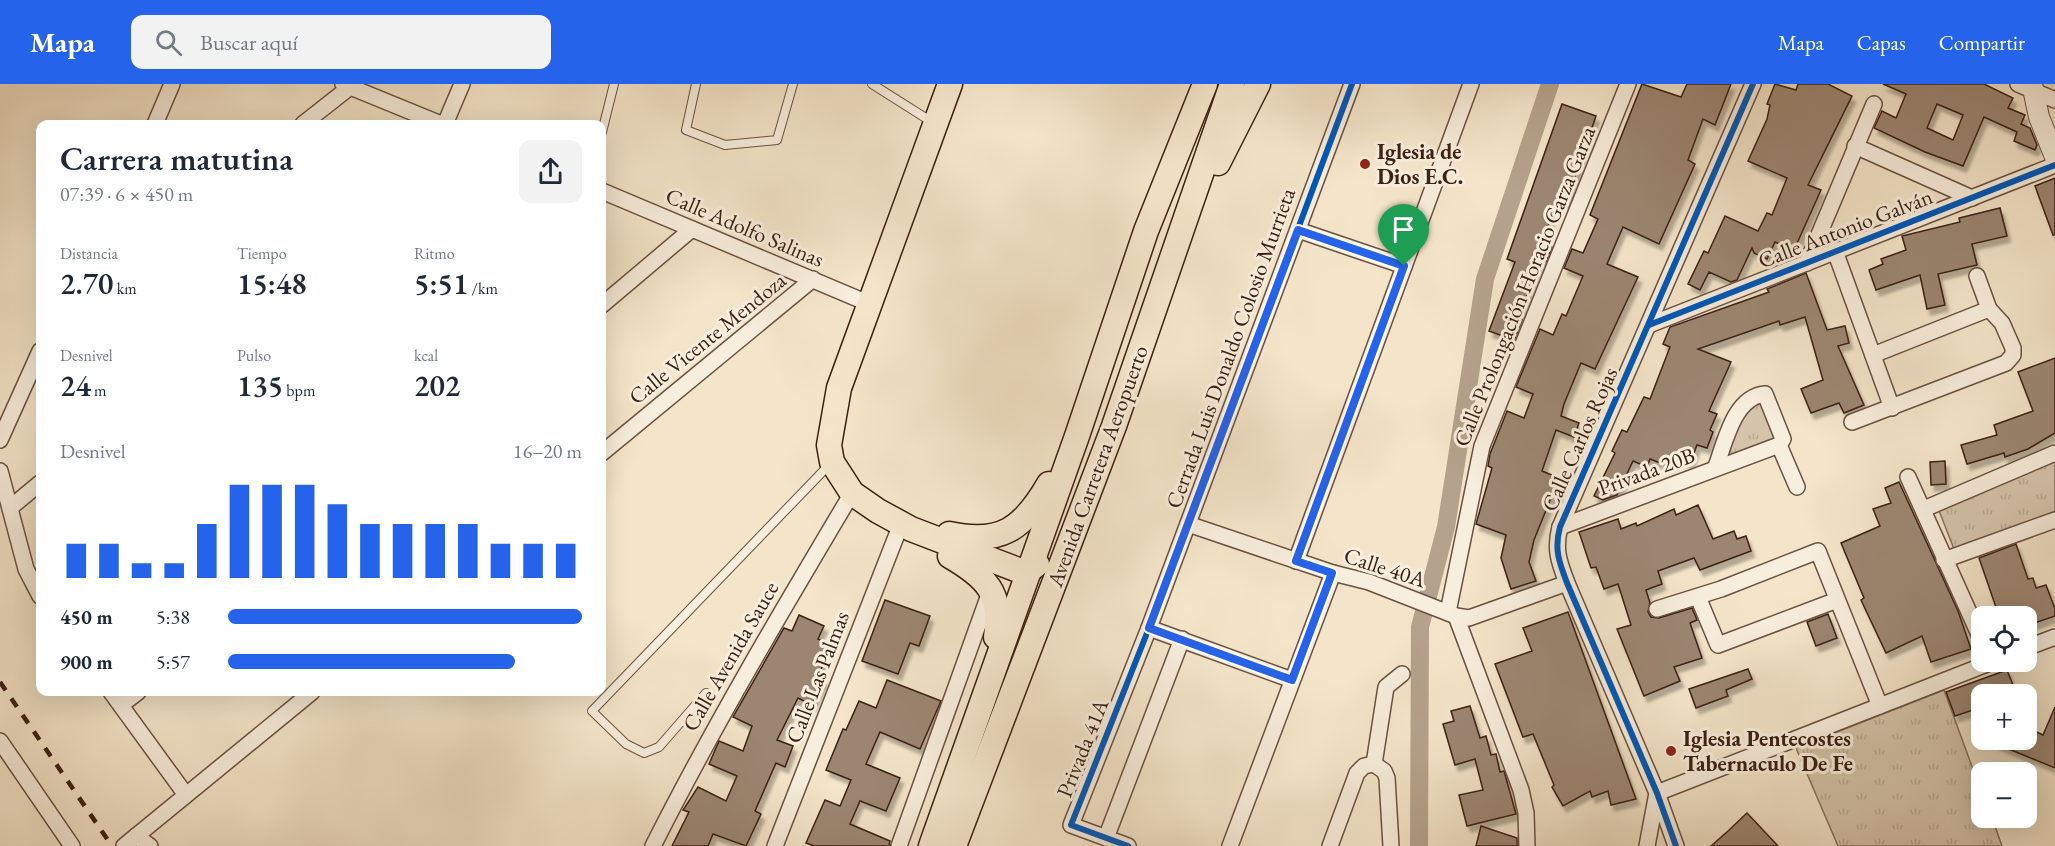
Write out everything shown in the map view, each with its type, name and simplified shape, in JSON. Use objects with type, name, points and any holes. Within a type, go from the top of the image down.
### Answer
[{"type":"main road","points":[[950,84],[839,388],[832,416],[829,445],[832,462],[852,493],[979,575],[992,589],[999,620],[987,684]]},
{"type":"main road","name":"Avenida Carretera Aeropuerto","points":[[931,846],[1026,573],[1077,436],[1146,231],[1205,84]]},
{"type":"main road","name":"Avenida Carretera Aeropuerto","points":[[954,846],[1098,468],[1232,84]]},
{"type":"main road","points":[[1176,249],[1258,84]]},
{"type":"main road","points":[[906,526],[986,539],[1011,530],[1031,511],[1077,436]]},
{"type":"main road","points":[[906,526],[1026,573],[1041,560],[1098,468]]},
{"type":"main road","points":[[946,846],[967,782],[978,737],[978,708]]},
{"type":"street","points":[[157,120],[172,84]]},
{"type":"street","points":[[445,120],[462,84]]},
{"type":"street","name":"Cerrada Luis Donaldo Colosio Murrieta","points":[[1149,628],[1352,84]]},
{"type":"street","points":[[1296,561],[1471,84]]},
{"type":"street","name":"Calle Prolongación Horacio Garza Garza","points":[[1446,612],[1482,446],[1628,84]]},
{"type":"street","name":"Calle Carlos Rojas","points":[[1676,846],[1657,793],[1567,583],[1557,557],[1556,543],[1560,527],[1753,84]]},
{"type":"street","points":[[308,120],[347,85],[433,120]]},
{"type":"street","points":[[2028,86],[2055,100]]},
{"type":"street","points":[[2028,86],[2055,157]]},
{"type":"street","points":[[1807,263],[1874,104]]},
{"type":"street","points":[[1855,146],[1972,198]]},
{"type":"street","name":"Calle Antonio Galván","points":[[1649,325],[2055,165]]},
{"type":"street","name":"Calle Adolfo Salinas","points":[[606,193],[870,304]]},
{"type":"street","points":[[606,302],[692,229]]},
{"type":"street","points":[[1298,230],[1404,266]]},
{"type":"street","points":[[1835,251],[1892,408]]},
{"type":"street","points":[[1852,422],[2007,363],[2013,355],[2013,348],[2002,323],[1989,309],[1977,276]]},
{"type":"street","name":"Calle Vicente Mendoza","points":[[606,450],[813,279]]},
{"type":"street","points":[[1873,355],[1989,309]]},
{"type":"street","points":[[0,440],[36,360]]},
{"type":"street","name":"Privada 20B","points":[[1560,527],[1715,469],[1779,445],[1783,439],[1765,394],[1746,400],[1739,411],[1715,469]]},
{"type":"street","name":"Privada 20B","points":[[1779,445],[1797,487]]},
{"type":"street","points":[[1924,509],[2055,453]]},
{"type":"street","points":[[0,471],[26,569],[36,588]]},
{"type":"street","points":[[1908,477],[1971,618]]},
{"type":"street","points":[[10,508],[36,486]]},
{"type":"street","name":"Calle Avenida Sauce","points":[[653,846],[692,768],[744,675],[852,493]]},
{"type":"street","points":[[1944,560],[2055,520]]},
{"type":"street","name":"Calle 40A","points":[[1188,524],[1332,573],[1370,582],[1446,612],[1469,618],[1480,616],[1567,583]]},
{"type":"street","name":"Calle Las Palmas","points":[[775,846],[906,526]]},
{"type":"street","points":[[1657,609],[1698,597],[1818,551],[1880,706]]},
{"type":"street","points":[[1230,846],[1332,573]]},
{"type":"street","points":[[899,846],[992,589]]},
{"type":"street","points":[[1698,597],[1718,645],[1837,600]]},
{"type":"street","points":[[1446,612],[1521,789],[1526,813],[1527,846]]},
{"type":"street","points":[[1149,628],[1292,680]]},
{"type":"street","name":"Privada 41A","points":[[1128,846],[1071,825],[1149,628]]},
{"type":"street","points":[[2037,644],[2055,637]]},
{"type":"street","points":[[1106,838],[1182,639]]},
{"type":"street","points":[[1647,846],[1657,793],[1971,670]]},
{"type":"street","points":[[1374,764],[1386,687],[1402,674]]},
{"type":"street","points":[[114,696],[186,795]]},
{"type":"street","points":[[121,705],[133,696]]},
{"type":"street","points":[[130,841],[307,696]]},
{"type":"street","points":[[0,741],[72,846]]},
{"type":"street","points":[[1330,846],[1357,773],[1364,766],[1374,764],[1384,771],[1387,778],[1391,846]]},
{"type":"street","points":[[130,841],[150,846]]},
{"type":"lane","points":[[605,120],[614,84]]},
{"type":"lane","points":[[696,84],[686,130],[725,145],[777,140],[794,84]]},
{"type":"lane","points":[[872,84],[936,125]]},
{"type":"lane","points":[[706,693],[659,747],[644,753],[626,744],[592,711],[832,462]]},
{"type":"green space","points":[[1756,395],[1783,439],[1715,469]]},
{"type":"green space","points":[[2055,456],[2055,527],[1959,562],[1938,508]]},
{"type":"green space","points":[[1944,690],[1971,764],[1971,828],[1996,828],[2002,846],[1838,846],[1796,748]]},
{"type":"building","points":[[1642,84],[1681,97],[1687,84],[1731,84],[1715,125],[1703,119],[1688,160],[1695,164],[1659,244],[1623,227],[1607,264],[1638,277],[1595,369],[1581,363],[1564,404],[1561,416],[1579,423],[1574,437],[1556,430],[1542,471],[1559,478],[1534,540],[1529,562],[1536,581],[1511,589],[1501,558],[1506,535],[1476,524],[1492,468],[1488,466],[1490,454],[1507,411],[1524,418],[1533,394],[1516,387],[1540,329],[1553,335],[1562,314],[1566,316],[1583,276],[1564,268],[1572,249],[1583,253],[1598,219],[1590,215]]},
{"type":"building","points":[[1775,84],[1796,90],[1798,84],[1828,84],[1852,96],[1808,185],[1821,190],[1794,250],[1775,242],[1767,259],[1754,253],[1752,248],[1737,280],[1731,282],[1709,272],[1700,290],[1688,284],[1704,251],[1708,253],[1725,216],[1758,231],[1767,213],[1772,215],[1787,178],[1748,161],[1767,119],[1770,105],[1767,104]]},
{"type":"building","points":[[1883,84],[1984,84],[2013,98],[2008,108],[2025,115],[2021,124],[2030,128],[2037,145],[2035,150],[2014,141],[2017,132],[1984,117],[1963,166],[1925,152],[1874,128],[1882,111],[1896,118],[1906,94]],"holes":[[[1937,104],[1963,115],[1953,140],[1927,128]]]},
{"type":"building","points":[[1562,104],[1596,116],[1566,203],[1558,200],[1547,229],[1544,243],[1552,247],[1546,261],[1542,259],[1536,270],[1518,319],[1522,320],[1514,340],[1489,331],[1515,262],[1507,259]]},
{"type":"building","points":[[2055,178],[2055,235],[2053,235],[2035,186]]},
{"type":"building","points":[[2000,208],[2007,236],[1972,244],[1977,265],[1938,274],[1945,305],[1927,309],[1920,275],[1876,290],[1869,270],[1883,264],[1881,259],[1906,250],[1902,236],[1960,222],[1959,218]]},
{"type":"building","points":[[1806,273],[1827,330],[1845,326],[1849,343],[1838,346],[1864,405],[1844,413],[1839,403],[1811,413],[1801,389],[1823,380],[1805,317],[1780,325],[1779,321],[1698,349],[1731,362],[1709,411],[1717,414],[1710,430],[1713,432],[1707,448],[1697,445],[1690,463],[1672,456],[1668,466],[1650,459],[1647,467],[1633,461],[1617,495],[1603,500],[1594,496],[1615,453],[1612,451],[1622,430],[1627,432],[1644,397],[1650,399],[1670,347],[1663,344],[1670,327],[1769,292],[1767,289]]},
{"type":"building","points":[[2055,358],[2055,433],[2028,449],[2005,457],[2004,453],[1967,464],[1961,445],[1997,435],[1994,425],[2033,411],[2018,372]]},
{"type":"building","points":[[1945,461],[1946,484],[1931,485],[1930,462]]},
{"type":"building","points":[[1899,482],[1958,611],[1971,649],[1931,662],[1922,636],[1886,653],[1861,600],[1864,598],[1841,543],[1880,526],[1873,509],[1891,503],[1885,488]]},
{"type":"building","points":[[1698,505],[1713,539],[1734,531],[1737,539],[1746,536],[1751,551],[1700,570],[1694,558],[1658,571],[1662,584],[1646,590],[1650,603],[1648,612],[1651,617],[1659,618],[1692,608],[1697,620],[1690,623],[1702,658],[1674,667],[1680,681],[1644,696],[1617,629],[1631,625],[1618,584],[1604,589],[1596,567],[1591,568],[1579,532],[1618,519],[1621,529],[1636,523],[1637,526],[1674,509],[1676,515]]},
{"type":"building","points":[[2016,544],[2028,579],[2033,578],[2036,588],[2046,585],[2055,609],[2055,616],[2037,622],[2037,606],[1996,606],[1979,558]]},
{"type":"building","points":[[885,600],[930,616],[919,646],[910,643],[898,674],[862,661]]},
{"type":"building","points":[[1568,612],[1636,799],[1611,805],[1608,791],[1592,797],[1590,791],[1563,806],[1552,787],[1554,785],[1533,734],[1523,737],[1495,664],[1532,651],[1523,628]]},
{"type":"building","points":[[1828,614],[1837,638],[1816,646],[1807,622]]},
{"type":"building","points":[[799,615],[824,626],[818,639],[832,645],[818,676],[824,680],[812,705],[798,698],[777,740],[793,746],[785,767],[776,763],[755,811],[761,814],[746,846],[713,834],[708,846],[672,846],[689,812],[683,810],[698,787],[726,801],[737,776],[709,764],[719,741],[743,751],[752,726],[733,717],[784,628],[792,631]]},
{"type":"building","points":[[1748,669],[1752,679],[1726,690],[1728,696],[1696,708],[1689,689]]},
{"type":"building","points":[[2001,672],[2008,672],[2013,684],[1971,684],[1971,711],[1955,716],[1946,692]]},
{"type":"building","points":[[887,680],[941,701],[920,749],[880,732],[866,764],[900,778],[886,811],[860,801],[850,824],[890,841],[889,846],[814,846],[806,843],[825,800],[840,806],[851,780],[826,770],[843,729],[846,730],[859,701],[876,708]]},
{"type":"building","points":[[1470,706],[1480,738],[1486,736],[1491,755],[1496,754],[1500,772],[1504,771],[1516,814],[1467,826],[1459,795],[1483,790],[1475,759],[1455,765],[1443,724],[1454,721],[1451,711]]},
{"type":"building","points":[[2055,707],[2055,768],[2011,750],[2037,750],[2037,732],[2043,735]]},
{"type":"building","points":[[1747,813],[1778,846],[1711,846],[1728,831]]},
{"type":"building","points":[[1481,826],[1517,838],[1517,846],[1476,846]]},
{"type":"waterway","points":[[1419,846],[1420,627],[1446,527],[1485,279],[1550,84]]},
{"type":"railway","points":[[0,682],[112,846]]},
{"type":"cycle path","points":[[1128,846],[1071,825],[1149,628],[1352,84]]},
{"type":"cycle path","points":[[1676,846],[1657,793],[1567,583],[1560,562],[1557,542],[1560,527],[1753,84]]},
{"type":"cycle path","points":[[1649,325],[2055,165]]},
{"type":"place","name":"Iglesia de Dios E.C.","points":[[1365,164]]},
{"type":"place","name":"Iglesia Pentecostes Tabernaculo De Fe","points":[[1671,751]]},
{"type":"route","points":[[1298,230],[1404,266],[1296,561],[1332,573],[1292,680],[1149,628],[1298,230]]}]
